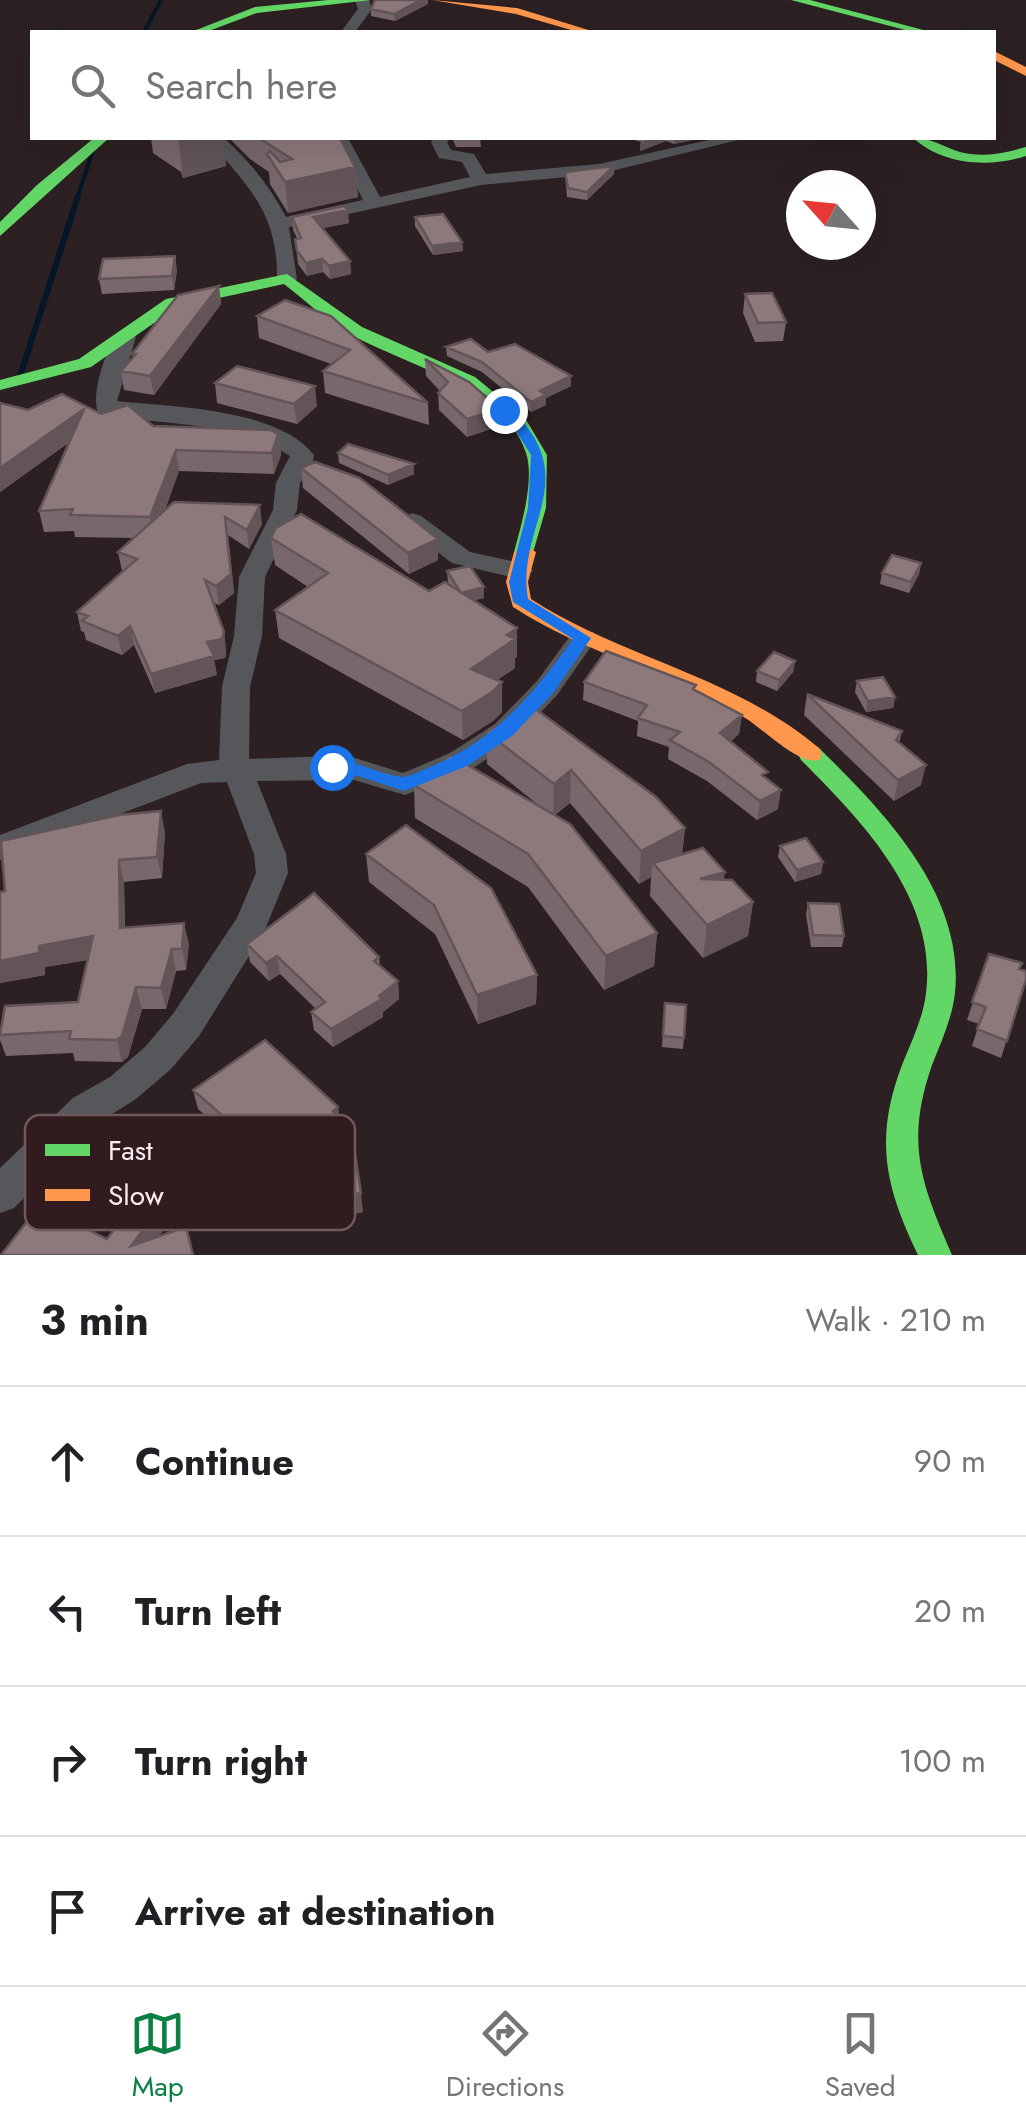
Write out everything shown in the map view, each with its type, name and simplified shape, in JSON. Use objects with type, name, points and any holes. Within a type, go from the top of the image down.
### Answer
[{"type":"street","points":[[202,30],[256,10],[364,0],[365,9],[349,30]]},
{"type":"street","points":[[438,0],[517,12],[582,30]]},
{"type":"street","points":[[797,0],[917,30]]},
{"type":"street","points":[[996,56],[1026,72]]},
{"type":"street","points":[[0,232],[42,188],[100,140]]},
{"type":"street","points":[[218,140],[268,198],[283,223],[287,279]]},
{"type":"street","points":[[341,140],[372,201]]},
{"type":"street","points":[[440,140],[445,154],[468,158],[481,180]]},
{"type":"street","points":[[283,223],[481,180],[599,169],[729,140]]},
{"type":"street","points":[[923,140],[949,155],[970,161],[1006,160],[1026,151]]},
{"type":"street","points":[[0,385],[85,363],[172,303],[287,279],[356,331],[470,381],[497,400],[518,422],[538,455],[536,508],[517,582],[520,602],[582,638],[744,706],[804,748],[843,785],[891,844],[924,896],[941,948],[943,975],[936,1016],[901,1114],[901,1150],[905,1192],[936,1255]]},
{"type":"street","points":[[81,1115],[158,1058],[247,934],[272,873],[270,854],[234,761],[236,687],[248,636],[252,576],[285,510],[288,483],[302,455],[258,431],[188,412],[106,406],[105,394],[125,337]]},
{"type":"street","points":[[300,465],[334,473]]},
{"type":"street","points":[[388,504],[448,551],[478,567],[520,571]]},
{"type":"street","points":[[0,848],[198,772],[238,768],[355,769],[404,784],[461,761],[506,732],[548,688],[582,638]]},
{"type":"street","points":[[0,1196],[25,1171]]},
{"type":"building","points":[[375,0],[421,0],[394,14],[371,9]]},
{"type":"building","points":[[262,140],[341,140],[355,167],[285,182],[267,154],[270,151],[280,162],[292,159]]},
{"type":"building","points":[[614,166],[587,192],[568,188],[565,172]]},
{"type":"building","points":[[344,206],[348,210],[313,217],[350,261],[329,266],[322,259],[306,263],[297,251],[295,239],[301,238],[292,217]]},
{"type":"building","points":[[443,214],[462,242],[432,246],[415,217]]},
{"type":"building","points":[[175,256],[172,276],[99,279],[103,259]]},
{"type":"building","points":[[219,286],[150,376],[121,371],[178,295]]},
{"type":"building","points":[[772,293],[786,322],[758,323],[745,294]]},
{"type":"building","points":[[285,300],[331,316],[428,403],[323,371],[350,350],[257,316]]},
{"type":"building","points":[[471,339],[488,352],[515,344],[571,376],[540,391],[546,395],[531,402],[482,362],[446,347]]},
{"type":"building","points":[[425,359],[469,382],[500,409],[467,419],[438,393],[448,382]]},
{"type":"building","points":[[237,366],[315,386],[294,404],[215,383]]},
{"type":"building","points":[[62,394],[101,414],[128,405],[153,426],[270,430],[278,434],[272,453],[176,450],[150,517],[70,515],[73,509],[39,511],[84,409],[0,468],[0,403],[28,410]]},
{"type":"building","points":[[348,444],[414,464],[388,475],[338,453]]},
{"type":"building","points":[[315,462],[360,478],[438,539],[408,553],[301,468]]},
{"type":"building","points":[[174,502],[260,505],[247,530],[225,517],[231,574],[216,586],[205,580],[224,632],[222,639],[207,642],[214,656],[151,674],[130,626],[118,636],[82,621],[88,616],[77,612],[137,559],[118,552]]},
{"type":"building","points":[[301,514],[429,591],[445,582],[517,628],[507,635],[515,639],[471,669],[502,682],[462,711],[275,610],[328,573],[271,538],[276,528]]},
{"type":"building","points":[[892,555],[921,563],[911,582],[882,573]]},
{"type":"building","points":[[470,566],[484,587],[461,593],[447,571]]},
{"type":"building","points":[[606,651],[696,685],[693,689],[742,715],[720,733],[768,772],[762,775],[781,790],[760,801],[709,762],[670,740],[680,732],[638,718],[647,705],[584,682]]},
{"type":"building","points":[[774,652],[795,661],[779,680],[757,671]]},
{"type":"building","points":[[883,677],[895,697],[868,701],[857,681]]},
{"type":"building","points":[[807,694],[902,731],[896,740],[926,765],[898,780]]},
{"type":"building","points":[[530,705],[656,797],[685,828],[641,851],[571,770],[554,784],[486,732]]},
{"type":"building","points":[[450,755],[570,824],[657,933],[606,956],[528,854],[414,785]]},
{"type":"building","points":[[161,811],[157,857],[119,860],[120,928],[184,923],[182,949],[172,949],[161,988],[136,987],[122,1036],[117,1040],[69,1039],[71,1031],[0,1035],[5,1006],[78,1002],[93,936],[39,946],[39,953],[0,961],[0,892],[5,891],[1,841],[119,815]]},
{"type":"building","points":[[406,825],[491,888],[537,975],[477,995],[434,905],[366,854]]},
{"type":"building","points":[[806,838],[823,862],[797,870],[780,846]]},
{"type":"building","points":[[703,848],[725,872],[700,879],[732,880],[753,902],[707,925],[653,863]]},
{"type":"building","points":[[314,893],[379,957],[374,961],[398,981],[379,996],[382,999],[331,1029],[311,1012],[325,1002],[277,956],[266,963],[247,944]]},
{"type":"building","points":[[808,903],[839,904],[844,936],[813,935]]},
{"type":"building","points":[[989,954],[1022,963],[1019,969],[1026,971],[1007,1041],[977,1029],[986,1007],[972,1002]]},
{"type":"building","points":[[665,1003],[686,1005],[684,1038],[663,1036]]},
{"type":"building","points":[[265,1040],[338,1107],[333,1111],[335,1115],[222,1115],[193,1090]]},
{"type":"building","points":[[355,1154],[361,1193],[355,1194]]},
{"type":"building","points":[[25,1224],[25,1230],[88,1230],[107,1239],[114,1230],[143,1230],[131,1246],[187,1230],[193,1255],[1,1255]]},
{"type":"waterway","points":[[145,30],[161,0]]},
{"type":"waterway","points":[[77,199],[96,140]]},
{"type":"waterway","points":[[20,376],[78,196]]},
{"type":"traffic: fast","points":[[202,30],[255,10],[365,0]]},
{"type":"traffic: fast","points":[[797,0],[917,30]]},
{"type":"traffic: fast","points":[[0,231],[42,188],[100,140]]},
{"type":"traffic: fast","points":[[924,140],[972,158],[998,158],[1026,151]]},
{"type":"traffic: fast","points":[[0,385],[85,363],[172,303],[287,279],[356,331],[469,381],[518,422],[537,455],[536,508],[525,552]]},
{"type":"traffic: fast","points":[[810,754],[880,829],[901,858],[931,919],[939,952],[940,996],[908,1094],[900,1141],[905,1183],[935,1255]]},
{"type":"traffic: slow","points":[[438,0],[517,11],[582,30]]},
{"type":"traffic: slow","points":[[996,56],[1026,72]]},
{"type":"traffic: slow","points":[[525,552],[517,582],[521,602],[600,646],[740,704],[810,754]]},
{"type":"route","points":[[332,767],[355,769],[404,784],[461,761],[506,732],[548,688],[582,638],[520,602],[517,582],[536,508],[538,455],[518,422],[504,410]]}]
